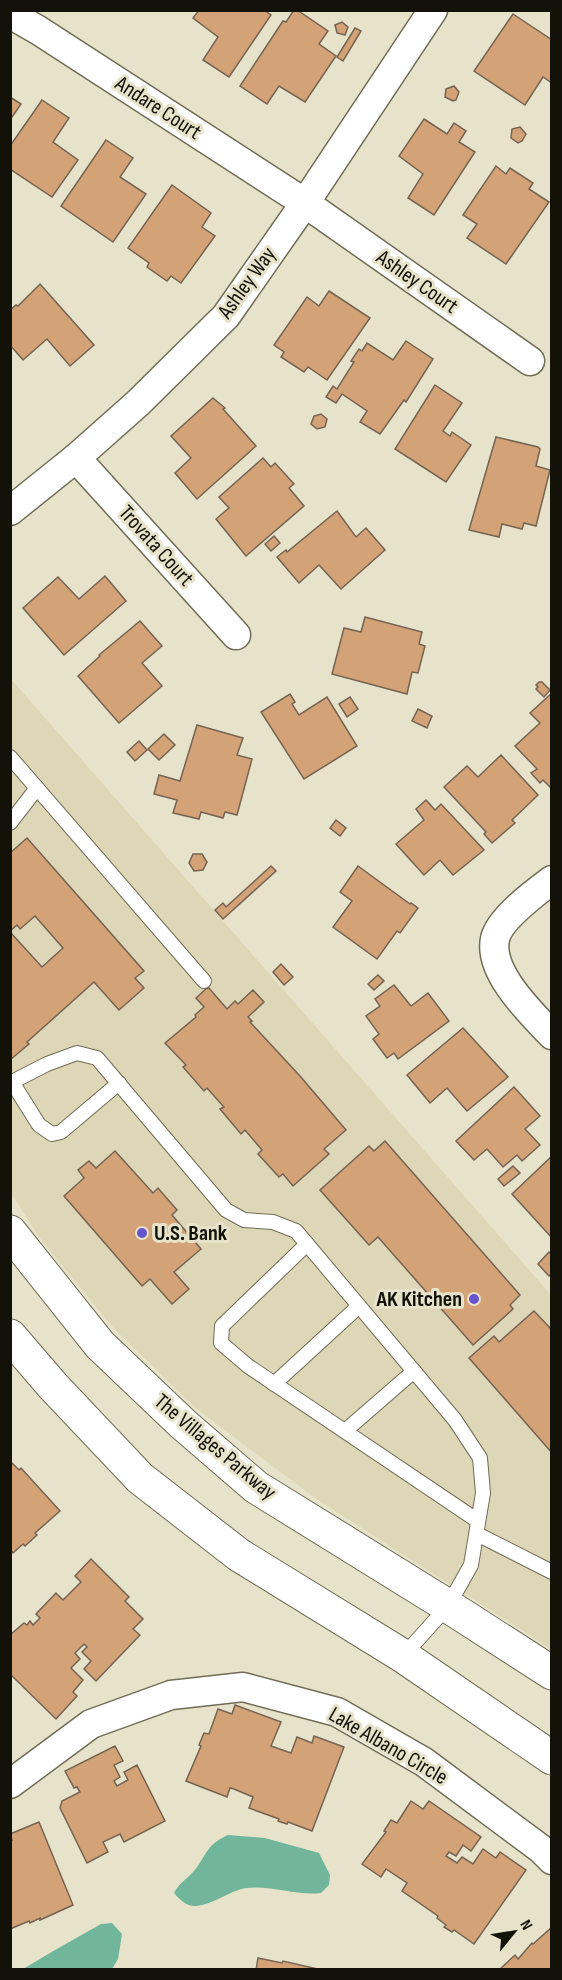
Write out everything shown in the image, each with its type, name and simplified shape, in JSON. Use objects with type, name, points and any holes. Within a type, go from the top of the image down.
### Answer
[{"type":"street","name":"Ashley Way","points":[[10,511],[76,458],[138,403],[226,316],[305,203],[433,10]]},
{"type":"street","name":"Andare Court","points":[[10,14],[305,203]]},
{"type":"street","name":"Ashley Court","points":[[305,203],[530,361]]},
{"type":"street","name":"Trovata Court","points":[[76,458],[237,635]]},
{"type":"street","points":[[552,880],[510,914],[495,938],[496,964],[518,998],[552,1035]]},
{"type":"street","name":"The Villages Parkway","points":[[10,1232],[100,1345],[183,1424],[248,1480],[266,1494],[552,1673]]},
{"type":"street","points":[[10,1336],[53,1386],[140,1478],[239,1556],[403,1656],[552,1758]]},
{"type":"street","name":"Lake Albano Circle","points":[[10,1784],[91,1724],[171,1695],[243,1687],[337,1712],[424,1762],[541,1849],[552,1860]]},
{"type":"lane","points":[[10,757],[204,981]]},
{"type":"lane","points":[[10,823],[37,788]]},
{"type":"lane","points":[[119,1083],[61,1132],[52,1134],[39,1125],[11,1082],[47,1064],[77,1053],[98,1058],[226,1210],[244,1220],[273,1222],[296,1231],[455,1420],[480,1458],[483,1493],[471,1565],[448,1606],[403,1656]]},
{"type":"lane","points":[[307,1244],[222,1326],[221,1342],[248,1366],[345,1431],[477,1528],[552,1572]]},
{"type":"lane","points":[[274,1384],[359,1306]]},
{"type":"lane","points":[[345,1431],[414,1371]]},
{"type":"shaded area","points":[[10,678],[551,1295],[551,1649],[318,1500],[198,1410],[115,1330],[39,1237],[11,1193]]},
{"type":"shaded area","points":[[228,1835],[265,1838],[319,1853],[330,1875],[329,1885],[321,1893],[312,1894],[256,1887],[246,1888],[203,1905],[193,1906],[184,1903],[174,1893],[198,1866],[210,1847]]},
{"type":"shaded area","points":[[112,1923],[122,1934],[118,1959],[112,1969],[23,1969],[101,1924]]},
{"type":"building","points":[[199,10],[264,10],[271,15],[229,77],[203,60],[218,37],[193,18]]},
{"type":"building","points":[[294,10],[328,31],[319,44],[336,56],[305,102],[279,86],[267,104],[240,86],[283,21],[286,22]]},
{"type":"building","points":[[513,14],[552,40],[552,83],[543,77],[525,105],[474,71]]},
{"type":"building","points":[[342,22],[348,27],[345,35],[337,33],[335,25]]},
{"type":"building","points":[[355,28],[361,31],[343,61],[337,57]]},
{"type":"building","points":[[454,86],[459,92],[456,100],[453,101],[445,97],[446,89]]},
{"type":"building","points":[[10,97],[21,104],[10,120]]},
{"type":"building","points":[[42,100],[69,118],[53,142],[78,160],[52,197],[10,169],[10,146]]},
{"type":"building","points":[[424,119],[447,134],[454,123],[466,131],[459,142],[475,152],[434,215],[408,198],[423,174],[399,156]]},
{"type":"building","points":[[520,127],[526,134],[518,143],[511,138],[512,129]]},
{"type":"building","points":[[106,140],[133,158],[120,177],[146,194],[113,242],[61,206]]},
{"type":"building","points":[[496,166],[506,174],[510,168],[533,183],[529,189],[549,202],[506,264],[467,238],[477,224],[463,215]]},
{"type":"building","points":[[172,185],[211,213],[202,227],[215,236],[181,283],[171,276],[167,281],[147,267],[149,263],[128,248]]},
{"type":"building","points":[[40,284],[94,345],[70,366],[47,339],[23,360],[10,345],[10,310],[18,306]]},
{"type":"building","points":[[329,291],[370,318],[327,380],[308,367],[304,372],[281,357],[284,352],[274,345],[307,297],[319,306]]},
{"type":"building","points":[[406,341],[433,359],[406,402],[404,400],[380,434],[360,422],[367,411],[342,394],[336,403],[326,397],[333,386],[337,389],[354,362],[351,361],[359,349],[362,351],[367,343],[393,360]]},
{"type":"building","points":[[435,385],[462,403],[443,431],[450,436],[452,432],[471,445],[446,482],[395,449]]},
{"type":"building","points":[[213,398],[225,408],[223,409],[256,446],[197,499],[175,473],[191,458],[171,436]]},
{"type":"building","points":[[321,414],[327,419],[325,427],[317,429],[311,424],[314,416]]},
{"type":"building","points":[[496,437],[538,447],[540,449],[536,466],[550,470],[536,526],[524,523],[522,529],[502,524],[499,537],[469,530]]},
{"type":"building","points":[[263,458],[271,467],[275,463],[294,484],[289,488],[304,506],[246,556],[216,519],[229,508],[219,497]]},
{"type":"building","points":[[337,511],[356,537],[366,528],[385,550],[341,589],[319,565],[299,583],[277,557],[286,550],[287,552]]},
{"type":"building","points":[[274,536],[280,543],[271,551],[265,544]]},
{"type":"building","points":[[105,576],[126,601],[64,655],[23,608],[58,577],[79,599]]},
{"type":"building","points":[[365,617],[422,632],[419,644],[425,646],[418,673],[412,672],[407,694],[332,674],[344,628],[361,632]]},
{"type":"building","points":[[140,621],[162,646],[142,663],[162,686],[119,723],[78,676]]},
{"type":"building","points":[[539,682],[550,690],[544,697],[536,689]]},
{"type":"building","points":[[552,693],[552,789],[543,780],[540,783],[531,773],[537,769],[515,746],[540,723],[530,713]]},
{"type":"building","points":[[290,694],[295,702],[292,704],[299,715],[327,697],[357,746],[304,779],[261,712]]},
{"type":"building","points":[[350,697],[358,709],[347,717],[339,704]]},
{"type":"building","points":[[418,709],[432,716],[427,728],[412,721]]},
{"type":"building","points":[[197,725],[243,738],[237,755],[252,759],[237,815],[225,812],[223,818],[201,812],[199,819],[173,813],[177,800],[154,794],[159,775],[180,781]]},
{"type":"building","points":[[164,734],[175,745],[159,760],[148,749]]},
{"type":"building","points":[[139,741],[147,750],[135,761],[127,752]]},
{"type":"building","points":[[501,755],[538,795],[512,820],[515,823],[492,843],[484,834],[486,832],[444,787],[467,766],[478,777]]},
{"type":"building","points":[[426,800],[435,810],[441,804],[484,850],[453,875],[440,860],[424,875],[396,844],[424,820],[416,809]]},
{"type":"building","points":[[336,820],[346,828],[340,836],[330,828]]},
{"type":"building","points":[[27,838],[144,971],[135,978],[144,988],[119,1010],[94,982],[10,1060],[10,932],[42,967],[63,948],[35,916],[20,929],[17,925],[10,931],[10,853]]},
{"type":"building","points":[[193,854],[202,854],[207,862],[203,870],[194,871],[189,863]]},
{"type":"building","points":[[271,866],[276,871],[223,919],[215,910],[223,903],[226,907]]},
{"type":"building","points":[[358,866],[418,908],[400,933],[397,931],[377,959],[333,927],[352,901],[340,892]]},
{"type":"building","points":[[281,964],[293,977],[284,985],[273,972]]},
{"type":"building","points":[[378,975],[384,981],[374,990],[368,984]]},
{"type":"building","points":[[394,985],[411,1006],[428,993],[449,1021],[398,1059],[394,1053],[387,1058],[373,1039],[379,1034],[366,1016],[380,1006],[375,999]]},
{"type":"building","points":[[208,987],[227,1009],[235,1001],[238,1004],[253,990],[264,1002],[248,1017],[252,1021],[250,1022],[346,1130],[324,1149],[329,1154],[293,1186],[283,1174],[279,1177],[258,1154],[262,1150],[245,1130],[241,1134],[220,1109],[224,1107],[207,1088],[204,1091],[183,1067],[186,1065],[165,1043],[196,1017],[195,1015],[204,1007],[196,998]]},
{"type":"building","points":[[463,1028],[508,1077],[467,1111],[447,1088],[430,1103],[407,1075]]},
{"type":"building","points":[[514,1087],[540,1116],[525,1129],[540,1145],[522,1161],[517,1155],[503,1167],[487,1149],[474,1160],[456,1141]]},
{"type":"building","points":[[385,1141],[520,1295],[510,1305],[513,1309],[473,1345],[378,1237],[369,1245],[320,1190],[369,1146],[374,1151]]},
{"type":"building","name":"U.S. Bank","points":[[115,1151],[153,1193],[158,1188],[177,1210],[172,1215],[201,1249],[174,1272],[189,1289],[172,1304],[150,1279],[142,1286],[64,1196],[84,1178],[78,1170],[89,1161],[96,1168]]},
{"type":"building","points":[[552,1156],[552,1238],[512,1194]]},
{"type":"building","points":[[513,1166],[520,1173],[504,1186],[498,1179]]},
{"type":"building","points":[[549,1252],[552,1254],[552,1274],[549,1276],[538,1264]]},
{"type":"building","points":[[534,1311],[552,1330],[552,1453],[469,1358],[494,1336],[499,1342]]},
{"type":"building","points":[[10,1461],[19,1470],[21,1468],[60,1511],[35,1533],[37,1535],[25,1546],[23,1544],[13,1553],[10,1549]]},
{"type":"building","points":[[91,1559],[129,1597],[125,1601],[143,1619],[133,1629],[140,1635],[96,1681],[84,1669],[91,1661],[82,1652],[87,1647],[84,1644],[75,1653],[80,1659],[71,1668],[83,1680],[73,1692],[77,1696],[56,1719],[10,1674],[10,1635],[24,1623],[27,1625],[30,1621],[33,1625],[40,1618],[36,1614],[56,1593],[63,1600],[81,1582],[75,1576]]},
{"type":"building","points":[[235,1705],[281,1722],[271,1746],[291,1753],[297,1737],[312,1743],[314,1736],[344,1747],[312,1831],[288,1822],[287,1824],[278,1821],[279,1819],[249,1808],[253,1797],[234,1789],[230,1788],[227,1797],[186,1781],[204,1733],[209,1734],[218,1709],[232,1714]]},
{"type":"building","points":[[115,1746],[123,1761],[114,1765],[120,1777],[114,1781],[117,1786],[128,1780],[124,1772],[137,1765],[165,1821],[124,1842],[120,1834],[103,1842],[108,1852],[87,1863],[60,1808],[62,1801],[80,1792],[77,1787],[74,1788],[65,1771]]},
{"type":"building","points":[[411,1801],[423,1809],[429,1801],[481,1837],[471,1851],[463,1845],[456,1856],[449,1852],[446,1856],[457,1863],[462,1857],[473,1864],[483,1849],[496,1858],[500,1852],[526,1870],[474,1944],[454,1930],[452,1932],[444,1927],[446,1925],[437,1918],[438,1916],[402,1891],[407,1883],[386,1869],[381,1877],[362,1864],[386,1832],[384,1831],[391,1820],[397,1823]]},
{"type":"building","points":[[39,1822],[73,1905],[40,1920],[40,1918],[30,1923],[29,1921],[10,1929],[10,1841],[12,1840],[10,1834]]},
{"type":"building","points":[[551,1928],[552,1970],[500,1969],[515,1955],[518,1959],[532,1943]]},
{"type":"building","points":[[258,1958],[282,1963],[283,1961],[322,1970],[256,1970]]},
{"type":"place","name":"U.S. Bank","points":[[142,1233]]},
{"type":"place","name":"AK Kitchen","points":[[474,1299]]}]
